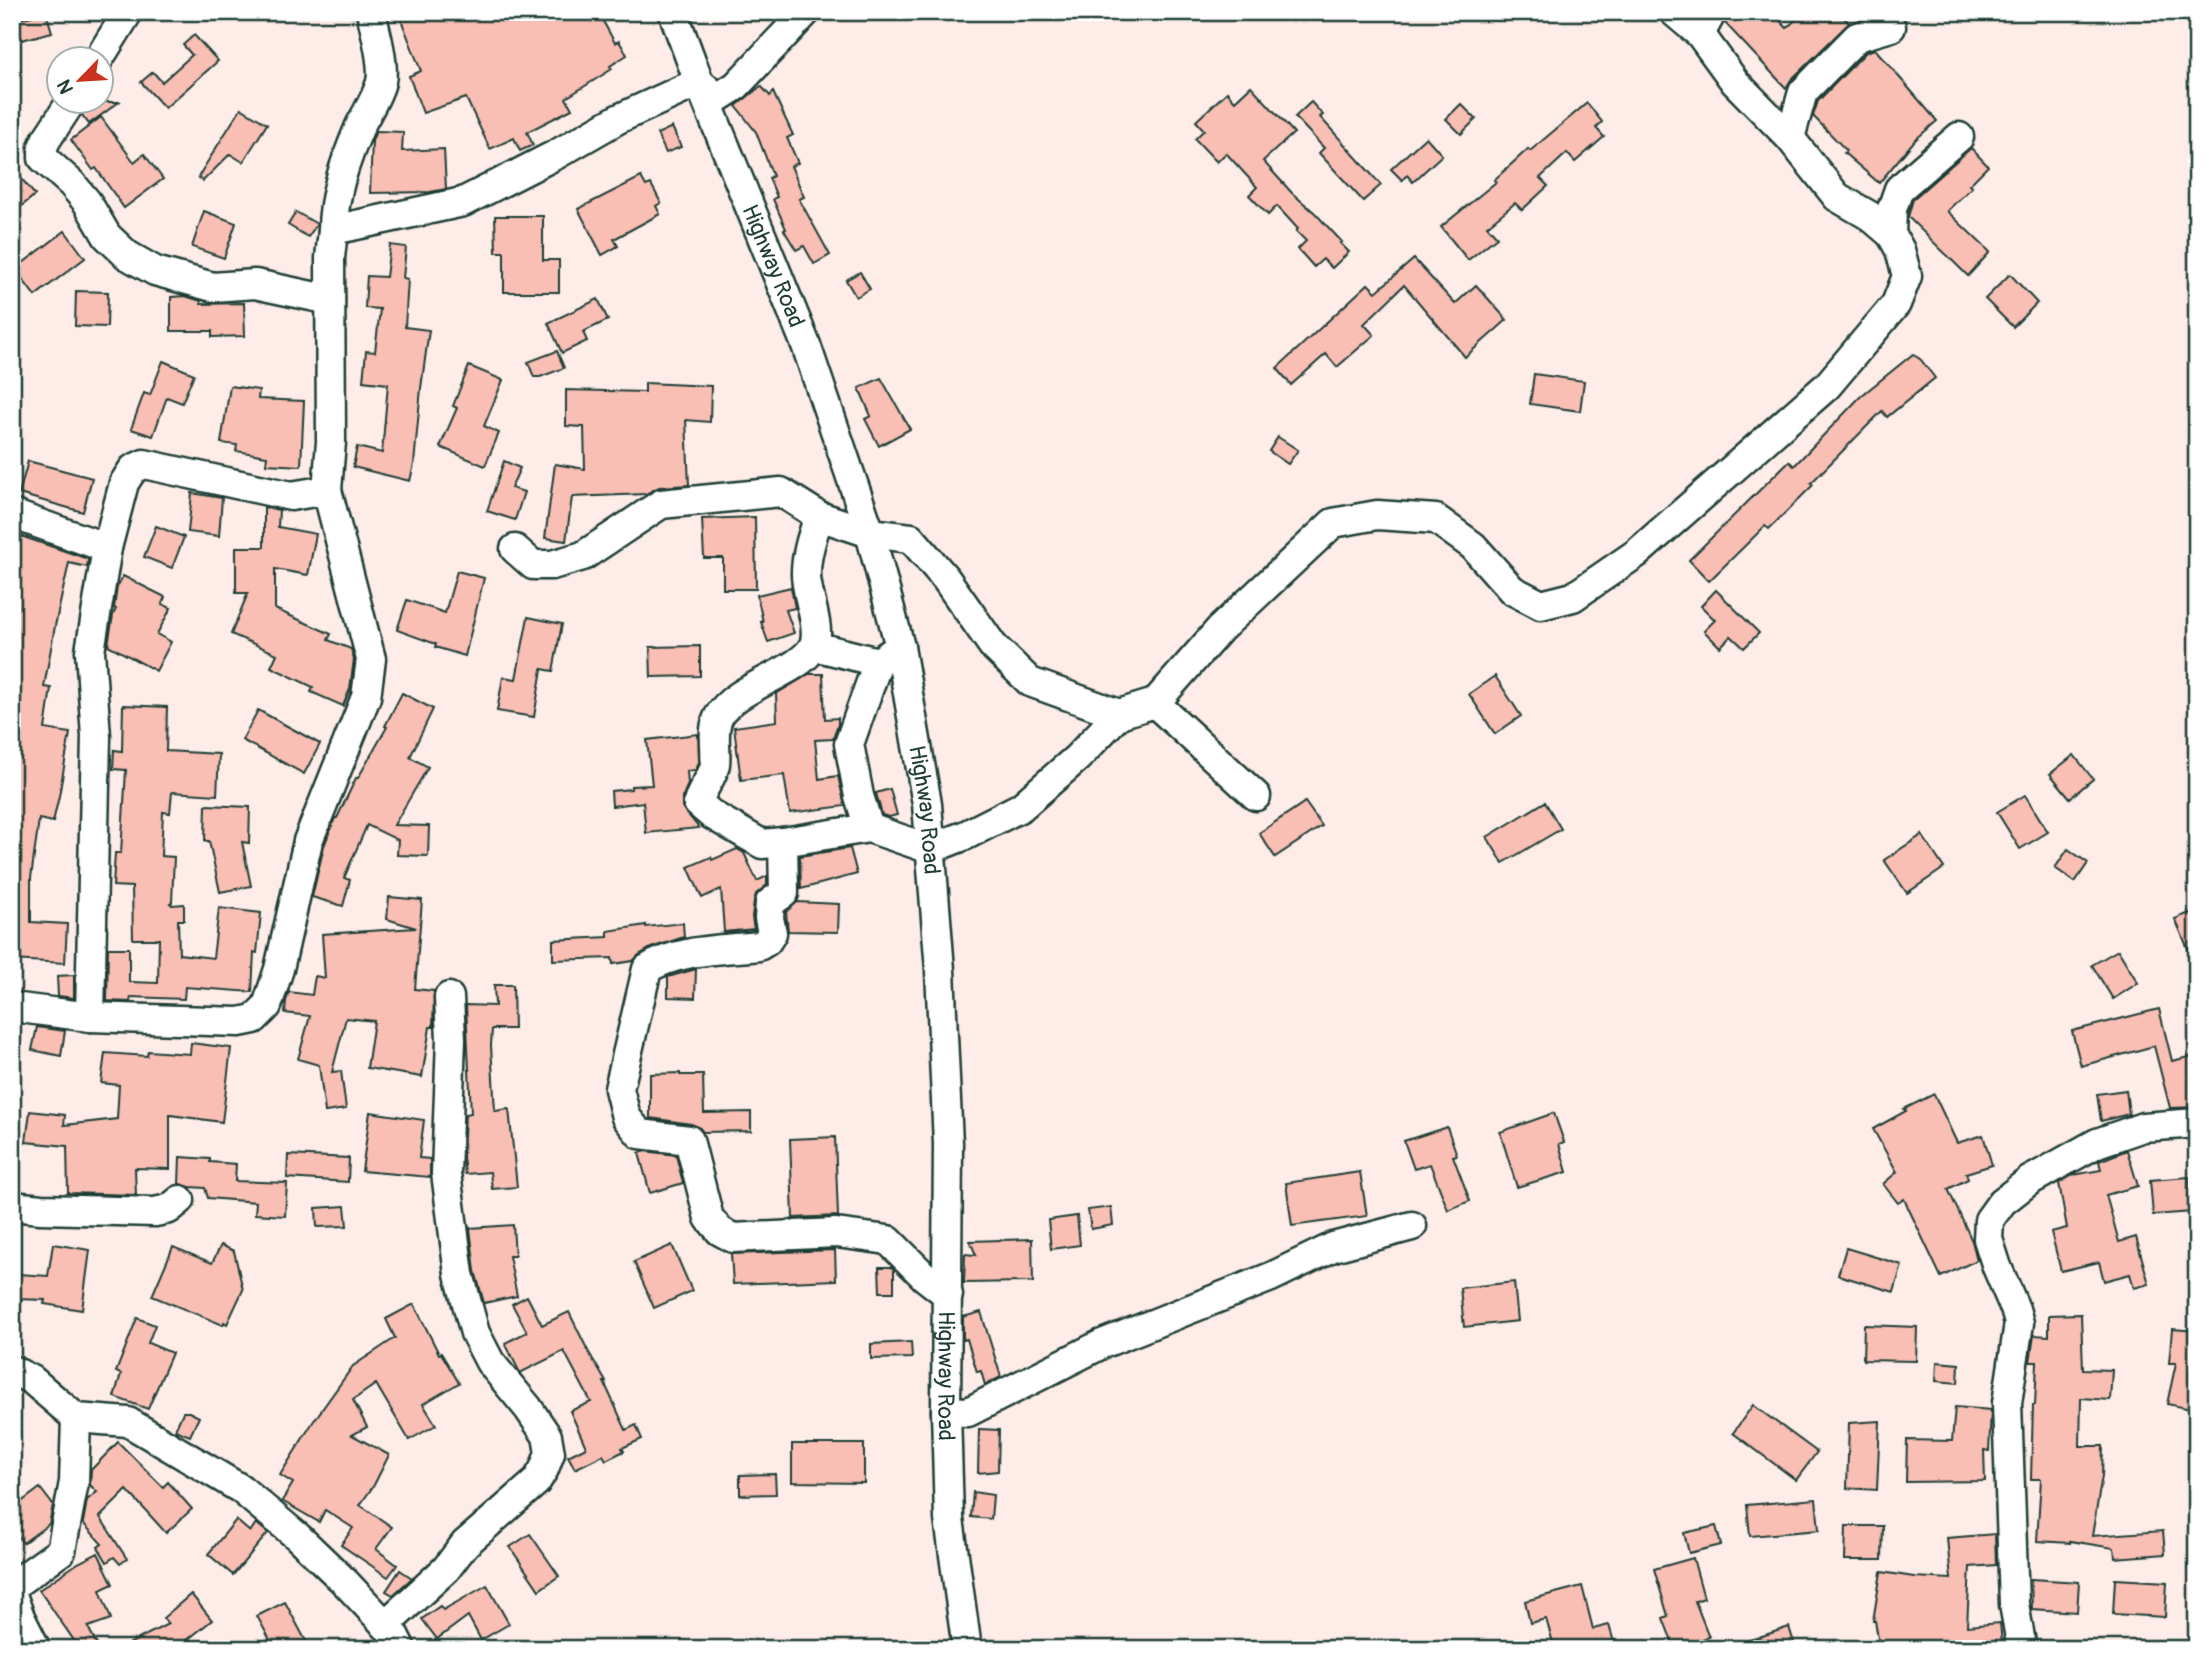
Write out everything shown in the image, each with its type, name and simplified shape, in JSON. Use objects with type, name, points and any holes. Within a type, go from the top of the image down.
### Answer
[{"type":"street","points":[[106,46],[128,12]]},
{"type":"street","points":[[12,1007],[90,1017],[239,1023],[254,1019],[267,1006],[282,956],[308,841],[366,697],[371,659],[327,490],[331,442],[330,258],[333,210],[341,177],[359,129],[382,81],[379,44],[371,12]]},
{"type":"street","name":"Highway Road","points":[[673,12],[806,345],[870,533],[889,654],[926,804],[940,970],[948,1144],[946,1411],[949,1519],[967,1649]]},
{"type":"street","points":[[333,230],[463,202],[618,119],[699,82],[717,99],[736,86],[806,12]]},
{"type":"street","points":[[819,516],[812,536],[805,575],[816,629],[814,646],[805,657],[734,700],[718,716],[715,766],[698,803],[712,815],[762,844],[869,828],[930,849],[966,835],[1021,807],[1077,758],[1119,714],[1155,703],[1220,629],[1333,523],[1377,515],[1436,519],[1473,546],[1512,590],[1542,606],[1573,597],[1637,553],[1827,386],[1896,304],[1907,276],[1900,250],[1891,234],[1870,216],[1837,197],[1790,138],[1735,82],[1706,23],[1674,12]]},
{"type":"street","points":[[1790,138],[1803,92],[1857,37],[1891,27]]},
{"type":"street","points":[[62,116],[46,140],[43,158],[72,184],[87,202],[107,236],[127,255],[155,271],[214,287],[255,284],[330,300]]},
{"type":"street","points":[[1891,234],[1892,209],[1899,190],[1959,137]]},
{"type":"street","points":[[90,1017],[96,736],[90,650],[107,548],[124,483],[133,469],[144,464],[291,496],[327,490]]},
{"type":"street","points":[[515,549],[533,565],[552,565],[583,556],[661,503],[781,492],[819,516],[870,533],[911,538],[946,579],[993,646],[1030,682],[1119,714]]},
{"type":"street","points":[[12,514],[107,548]]},
{"type":"street","points":[[814,646],[889,654],[849,744],[859,796],[869,828]]},
{"type":"street","points":[[1155,703],[1256,796]]},
{"type":"street","points":[[783,842],[785,893],[770,903],[772,933],[767,941],[759,946],[660,960],[647,969],[619,1089],[626,1117],[640,1134],[689,1140],[709,1218],[720,1231],[733,1238],[836,1233],[888,1240],[947,1295]]},
{"type":"street","points":[[12,1370],[32,1380],[76,1418],[128,1422],[241,1489],[298,1537],[389,1639],[466,1544],[536,1482],[550,1453],[547,1436],[490,1362],[475,1332],[459,1274],[446,1173],[451,1039],[449,997]]},
{"type":"street","points":[[2021,1649],[2014,1604],[2007,1403],[2019,1323],[1988,1239],[1989,1220],[2002,1202],[2029,1181],[2097,1143],[2143,1127],[2197,1123]]},
{"type":"street","points":[[12,1206],[155,1212],[169,1209],[180,1200]]},
{"type":"street","points":[[946,1411],[968,1412],[1102,1344],[1271,1277],[1333,1247],[1412,1226]]},
{"type":"street","points":[[12,1586],[61,1551],[74,1482],[76,1418]]},
{"type":"street","points":[[12,1595],[36,1649]]},
{"type":"building","points":[[46,12],[52,32],[22,40],[16,20]]},
{"type":"building","points":[[398,12],[598,12],[615,43],[619,41],[627,55],[610,66],[612,69],[566,98],[572,109],[527,132],[533,145],[520,151],[514,138],[490,149],[466,98],[423,113],[409,76],[421,71]]},
{"type":"building","points":[[1729,12],[1772,12],[1787,28],[1803,12],[1839,12],[1849,23],[1786,88],[1725,23]]},
{"type":"building","points":[[194,35],[218,61],[165,108],[141,82],[153,72],[162,82],[192,55],[183,45]]},
{"type":"building","points":[[1875,49],[1937,121],[1915,140],[1879,183],[1844,153],[1846,150],[1813,116],[1818,101],[1866,52]]},
{"type":"building","points":[[761,86],[770,96],[773,92],[793,135],[787,138],[798,163],[791,166],[804,197],[799,199],[830,255],[814,264],[804,246],[796,250],[784,230],[786,229],[773,199],[777,197],[769,178],[773,176],[756,132],[736,106]]},
{"type":"building","points":[[1251,86],[1294,133],[1263,161],[1349,252],[1332,268],[1323,259],[1314,267],[1298,249],[1306,241],[1277,206],[1268,215],[1249,195],[1257,187],[1226,153],[1217,162],[1195,139],[1204,130],[1196,121],[1227,92],[1235,101]]},
{"type":"building","points":[[1311,102],[1323,115],[1320,117],[1381,185],[1363,201],[1319,153],[1324,148],[1295,117]]},
{"type":"building","points":[[1587,103],[1602,122],[1596,128],[1604,137],[1575,162],[1567,153],[1540,178],[1548,186],[1522,210],[1515,203],[1487,226],[1497,237],[1468,260],[1441,227],[1496,182],[1494,180],[1528,149],[1530,151]]},
{"type":"building","points":[[1461,104],[1476,119],[1461,134],[1446,119]]},
{"type":"building","points":[[241,108],[267,124],[243,162],[230,154],[203,181],[198,177]]},
{"type":"building","points":[[83,116],[100,116],[89,124]]},
{"type":"building","points":[[101,117],[134,162],[144,154],[163,179],[124,208],[96,168],[93,170],[71,140]]},
{"type":"building","points":[[672,127],[681,147],[666,153],[657,134]]},
{"type":"building","points":[[376,131],[403,132],[402,151],[444,149],[446,189],[430,192],[370,193],[372,141]]},
{"type":"building","points":[[1426,137],[1442,155],[1413,182],[1407,175],[1402,180],[1391,169]]},
{"type":"building","points":[[1971,148],[1988,166],[1969,185],[1972,187],[1947,211],[1990,252],[1968,276],[1908,217],[1913,199]]},
{"type":"building","points":[[12,167],[35,195],[12,214]]},
{"type":"building","points":[[641,177],[646,186],[651,184],[661,203],[656,206],[660,214],[614,239],[618,246],[602,255],[578,209]]},
{"type":"building","points":[[204,211],[236,223],[224,258],[192,247]]},
{"type":"building","points":[[296,212],[317,224],[308,237],[288,225]]},
{"type":"building","points":[[495,216],[543,216],[543,260],[559,260],[559,292],[504,292],[504,252],[496,252]]},
{"type":"building","points":[[65,231],[85,258],[35,296],[15,269]]},
{"type":"building","points":[[390,245],[406,247],[403,278],[408,279],[405,327],[429,330],[410,481],[353,467],[357,447],[382,453],[388,384],[363,381],[366,351],[375,352],[380,309],[365,308],[367,276],[386,277]]},
{"type":"building","points":[[1414,259],[1455,304],[1476,285],[1507,320],[1465,357],[1404,285],[1364,324],[1374,335],[1337,367],[1326,354],[1291,385],[1277,368],[1368,284],[1376,292]]},
{"type":"building","points":[[860,272],[870,289],[856,297],[846,280]]},
{"type":"building","points":[[2010,274],[2037,303],[2013,327],[1985,299]]},
{"type":"building","points":[[76,291],[108,292],[107,327],[75,326]]},
{"type":"building","points":[[185,296],[201,301],[201,304],[244,303],[245,336],[212,337],[212,331],[171,331],[171,297]]},
{"type":"building","points":[[598,299],[608,320],[583,332],[587,341],[562,353],[548,323]]},
{"type":"building","points":[[557,351],[564,368],[534,377],[528,362]]},
{"type":"building","points":[[1913,354],[1935,378],[1887,417],[1882,411],[1769,529],[1765,526],[1709,581],[1689,560],[1789,461],[1794,466],[1861,396]]},
{"type":"building","points":[[163,361],[194,374],[182,403],[167,397],[153,436],[131,429],[144,393],[150,395]]},
{"type":"building","points":[[469,366],[503,380],[484,426],[499,433],[485,466],[440,447],[457,408],[453,406]]},
{"type":"building","points":[[1534,374],[1584,381],[1580,411],[1530,404]]},
{"type":"building","points":[[881,378],[910,429],[879,446],[865,419],[871,416],[859,388]]},
{"type":"building","points":[[645,383],[711,386],[710,422],[686,420],[689,485],[659,487],[646,494],[572,497],[566,541],[545,538],[555,464],[585,469],[584,427],[566,426],[566,390],[645,392]]},
{"type":"building","points":[[230,386],[259,390],[258,399],[304,401],[301,466],[266,464],[267,456],[236,451],[237,445],[221,443]]},
{"type":"building","points":[[1278,437],[1298,450],[1288,464],[1269,451]]},
{"type":"building","points":[[28,461],[92,478],[83,512],[19,494]]},
{"type":"building","points":[[504,461],[520,468],[511,488],[524,492],[515,520],[487,511]]},
{"type":"building","points":[[192,493],[222,498],[219,536],[188,532]]},
{"type":"building","points":[[264,507],[279,510],[278,527],[316,534],[308,575],[275,569],[275,609],[331,634],[328,640],[351,649],[354,659],[350,689],[343,706],[311,692],[313,687],[271,667],[277,654],[231,634],[248,593],[236,593],[236,547],[264,547]]},
{"type":"building","points":[[755,517],[756,589],[723,589],[723,558],[704,558],[702,519]]},
{"type":"building","points":[[156,526],[184,537],[172,568],[144,557]]},
{"type":"building","points":[[12,533],[88,559],[87,567],[69,563],[44,687],[51,688],[45,729],[70,733],[53,822],[39,819],[31,878],[31,922],[67,924],[65,963],[12,960]]},
{"type":"building","points":[[457,571],[484,578],[465,656],[435,647],[436,644],[397,630],[407,600],[445,613]]},
{"type":"building","points":[[123,576],[165,597],[162,604],[171,608],[157,634],[171,642],[156,671],[108,645],[116,609],[117,587]]},
{"type":"building","points":[[791,587],[795,608],[786,610],[794,633],[768,642],[761,622],[757,595]]},
{"type":"building","points":[[1716,590],[1759,633],[1744,648],[1731,636],[1720,647],[1704,631],[1715,620],[1701,606]]},
{"type":"building","points":[[528,617],[562,624],[553,671],[542,669],[534,717],[497,711],[503,677],[516,679]]},
{"type":"building","points":[[700,646],[700,676],[651,677],[650,647]]},
{"type":"building","points":[[809,674],[823,674],[825,719],[838,718],[833,739],[815,740],[819,779],[838,776],[845,806],[790,813],[784,775],[741,780],[734,727],[777,721],[776,694]]},
{"type":"building","points":[[1495,676],[1521,716],[1495,734],[1469,694]]},
{"type":"building","points":[[402,693],[433,709],[410,757],[428,767],[394,825],[429,826],[428,856],[397,855],[398,840],[367,825],[344,878],[350,880],[343,906],[312,897],[324,846],[335,818],[387,727],[385,726]]},
{"type":"building","points":[[123,705],[167,707],[166,751],[219,754],[217,795],[172,792],[170,813],[163,812],[161,856],[174,857],[170,903],[184,904],[184,920],[178,920],[179,954],[213,958],[219,908],[261,913],[257,953],[254,952],[252,992],[185,987],[184,999],[131,997],[130,1002],[107,1001],[108,948],[129,948],[129,982],[158,983],[159,939],[133,939],[132,887],[113,886],[115,853],[121,853],[126,770],[113,769],[114,750],[122,751]]},
{"type":"building","points":[[258,710],[320,744],[304,774],[242,740]]},
{"type":"building","points":[[698,734],[699,762],[696,770],[687,771],[688,784],[682,798],[682,807],[699,828],[646,833],[643,802],[612,806],[611,791],[652,785],[647,740]]},
{"type":"building","points":[[2074,755],[2093,779],[2070,798],[2050,774]]},
{"type":"building","points":[[890,789],[897,815],[889,817],[882,815],[876,793]]},
{"type":"building","points":[[2025,795],[2048,832],[2020,849],[1997,812]]},
{"type":"building","points":[[1305,802],[1322,826],[1275,857],[1259,833]]},
{"type":"building","points":[[1545,802],[1561,829],[1503,863],[1487,837]]},
{"type":"building","points":[[206,805],[250,807],[249,843],[242,842],[251,886],[220,892],[209,841],[205,841]]},
{"type":"building","points":[[1922,835],[1944,868],[1907,893],[1884,860]]},
{"type":"building","points":[[850,848],[857,874],[801,889],[800,856]]},
{"type":"building","points":[[737,849],[744,853],[757,881],[767,876],[767,885],[756,894],[752,917],[754,929],[724,932],[721,889],[702,898],[688,867]]},
{"type":"building","points":[[2068,849],[2088,863],[2075,882],[2055,868]]},
{"type":"building","points":[[389,897],[422,900],[415,989],[434,991],[433,1027],[430,1027],[422,1077],[367,1068],[374,1021],[346,1018],[332,1072],[341,1071],[346,1109],[325,1112],[319,1065],[298,1059],[310,1016],[285,1013],[286,1001],[289,992],[312,995],[315,976],[325,978],[322,934],[416,928],[387,919]]},
{"type":"building","points":[[797,902],[839,904],[838,932],[788,931],[786,912]]},
{"type":"building","points":[[2197,910],[2197,969],[2175,919]]},
{"type":"building","points":[[683,923],[684,937],[651,948],[633,961],[613,964],[612,958],[553,960],[553,940],[608,937],[608,931]]},
{"type":"building","points":[[2118,950],[2138,983],[2113,999],[2092,965]]},
{"type":"building","points":[[696,969],[695,998],[668,997],[668,977]]},
{"type":"building","points":[[74,975],[74,998],[58,996],[57,976]]},
{"type":"building","points":[[494,985],[513,985],[514,1029],[492,1029],[491,1046],[495,1111],[509,1109],[517,1187],[492,1189],[490,1172],[465,1174],[463,1157],[465,1114],[471,1113],[466,1005],[495,1006]]},
{"type":"building","points":[[2159,1009],[2172,1061],[2197,1055],[2197,1107],[2170,1108],[2154,1046],[2081,1066],[2072,1031]]},
{"type":"building","points":[[37,1027],[65,1031],[61,1056],[32,1050]]},
{"type":"building","points":[[191,1043],[231,1048],[222,1122],[170,1115],[170,1169],[135,1168],[136,1195],[68,1193],[67,1146],[26,1142],[30,1111],[65,1115],[64,1125],[117,1119],[119,1085],[101,1083],[105,1053],[147,1056],[148,1051],[190,1054]]},
{"type":"building","points":[[650,1074],[703,1075],[704,1113],[751,1112],[751,1131],[703,1132],[691,1124],[650,1118]]},
{"type":"building","points":[[2126,1090],[2129,1114],[2101,1121],[2097,1094]]},
{"type":"building","points":[[1934,1094],[1957,1143],[1983,1135],[1992,1165],[1966,1173],[1968,1179],[1948,1189],[1972,1241],[1977,1260],[1941,1277],[1904,1199],[1898,1203],[1883,1184],[1897,1172],[1873,1129]]},
{"type":"building","points":[[370,1112],[424,1120],[419,1158],[430,1159],[430,1177],[362,1171]]},
{"type":"building","points":[[1554,1113],[1564,1142],[1559,1144],[1567,1172],[1517,1187],[1500,1132]]},
{"type":"building","points":[[1447,1127],[1457,1155],[1453,1156],[1470,1201],[1448,1210],[1430,1164],[1414,1169],[1404,1141]]},
{"type":"building","points":[[835,1137],[838,1216],[793,1218],[790,1139]]},
{"type":"building","points":[[2127,1150],[2138,1186],[2106,1195],[2119,1242],[2136,1237],[2149,1284],[2134,1288],[2130,1274],[2104,1281],[2099,1262],[2061,1271],[2051,1232],[2067,1228],[2059,1183],[2073,1175],[2101,1170],[2099,1161]]},
{"type":"building","points":[[644,1151],[676,1155],[683,1183],[650,1193],[639,1153]]},
{"type":"building","points":[[288,1155],[349,1158],[348,1182],[287,1178]]},
{"type":"building","points":[[180,1157],[236,1164],[235,1181],[287,1183],[285,1216],[255,1214],[256,1202],[208,1198],[205,1188],[179,1184]]},
{"type":"building","points":[[1360,1172],[1367,1216],[1292,1226],[1286,1183]]},
{"type":"building","points":[[2189,1177],[2193,1212],[2153,1215],[2150,1180]]},
{"type":"building","points":[[345,1206],[347,1226],[317,1227],[316,1208]]},
{"type":"building","points":[[1111,1207],[1113,1225],[1091,1229],[1088,1210]]},
{"type":"building","points":[[1077,1216],[1080,1245],[1051,1249],[1048,1220]]},
{"type":"building","points":[[513,1225],[515,1256],[509,1256],[517,1296],[484,1303],[475,1271],[470,1228]]},
{"type":"building","points":[[1032,1239],[1033,1282],[964,1283],[965,1254],[976,1255],[970,1241]]},
{"type":"building","points":[[53,1244],[90,1250],[82,1310],[44,1304],[45,1300],[17,1299],[19,1274],[48,1276]]},
{"type":"building","points":[[221,1245],[234,1251],[243,1290],[227,1324],[224,1322],[223,1325],[152,1296],[173,1247],[212,1263]]},
{"type":"building","points":[[672,1245],[692,1291],[654,1308],[634,1262]]},
{"type":"building","points":[[1846,1248],[1902,1265],[1894,1292],[1838,1275]]},
{"type":"building","points":[[835,1250],[836,1280],[733,1284],[731,1254]]},
{"type":"building","points":[[879,1267],[894,1269],[894,1292],[880,1292]]},
{"type":"building","points":[[1514,1282],[1518,1321],[1464,1327],[1460,1288]]},
{"type":"building","points":[[527,1296],[542,1325],[569,1312],[606,1382],[626,1430],[636,1425],[642,1439],[622,1448],[624,1451],[606,1460],[603,1455],[575,1469],[568,1456],[586,1447],[570,1411],[591,1402],[564,1351],[520,1373],[505,1343],[527,1332],[512,1304]]},
{"type":"building","points":[[414,1304],[439,1354],[441,1353],[459,1383],[423,1404],[436,1425],[409,1440],[376,1384],[353,1400],[367,1427],[352,1435],[389,1455],[360,1505],[392,1527],[376,1549],[397,1565],[388,1577],[341,1545],[353,1528],[325,1510],[319,1522],[282,1501],[293,1483],[280,1475],[353,1366],[395,1338],[386,1319]]},
{"type":"building","points":[[981,1312],[1001,1377],[985,1385],[981,1371],[977,1372],[967,1339],[964,1340],[963,1337],[963,1317]]},
{"type":"building","points":[[2081,1314],[2083,1369],[2112,1370],[2110,1400],[2081,1398],[2080,1446],[2103,1446],[2102,1476],[2092,1536],[2163,1531],[2165,1554],[2115,1558],[2114,1548],[2070,1541],[2037,1541],[2041,1479],[2031,1479],[2037,1362],[2030,1362],[2034,1335],[2049,1336],[2049,1315]]},
{"type":"building","points":[[137,1318],[155,1325],[148,1343],[172,1353],[148,1409],[114,1397],[121,1374],[116,1372]]},
{"type":"building","points":[[1864,1325],[1917,1327],[1916,1361],[1863,1360]]},
{"type":"building","points":[[2172,1329],[2197,1331],[2197,1384],[2191,1409],[2167,1404],[2176,1363],[2169,1363]]},
{"type":"building","points":[[911,1342],[912,1358],[871,1359],[871,1344]]},
{"type":"building","points":[[1937,1362],[1959,1364],[1958,1383],[1936,1381]]},
{"type":"building","points":[[1753,1405],[1817,1452],[1796,1480],[1733,1433]]},
{"type":"building","points":[[1955,1407],[1991,1410],[1989,1451],[1984,1450],[1985,1481],[1906,1482],[1907,1440],[1952,1441]]},
{"type":"building","points":[[183,1412],[199,1417],[190,1436],[175,1430]]},
{"type":"building","points":[[1880,1421],[1877,1490],[1847,1488],[1849,1423]]},
{"type":"building","points":[[979,1429],[999,1430],[998,1471],[978,1473]]},
{"type":"building","points":[[118,1442],[163,1487],[168,1482],[192,1509],[166,1533],[127,1490],[100,1517],[127,1559],[120,1564],[114,1557],[107,1562],[98,1547],[102,1544],[83,1523],[87,1500],[97,1492],[90,1485],[91,1470]]},
{"type":"building","points":[[792,1444],[864,1444],[864,1483],[792,1482]]},
{"type":"building","points":[[775,1474],[776,1494],[740,1495],[740,1475]]},
{"type":"building","points":[[40,1488],[53,1505],[49,1524],[23,1543],[12,1529],[12,1509]]},
{"type":"building","points":[[973,1492],[993,1495],[991,1519],[971,1517]]},
{"type":"building","points":[[1816,1499],[1819,1530],[1750,1536],[1747,1505]]},
{"type":"building","points":[[236,1520],[250,1532],[256,1523],[268,1533],[233,1575],[208,1554]]},
{"type":"building","points":[[1716,1526],[1721,1545],[1689,1553],[1684,1533]]},
{"type":"building","points":[[1846,1526],[1883,1526],[1882,1560],[1845,1560]]},
{"type":"building","points":[[530,1534],[559,1576],[539,1590],[510,1547]]},
{"type":"building","points":[[1995,1534],[1996,1565],[1970,1567],[1967,1626],[2000,1623],[2002,1644],[1948,1649],[1880,1649],[1873,1621],[1881,1572],[1951,1579],[1947,1538]]},
{"type":"building","points":[[98,1553],[113,1584],[100,1590],[111,1619],[88,1627],[99,1649],[80,1649],[39,1590],[78,1563]]},
{"type":"building","points":[[1693,1558],[1704,1598],[1695,1601],[1709,1637],[1675,1649],[1663,1618],[1668,1616],[1654,1569]]},
{"type":"building","points":[[400,1570],[412,1578],[393,1595],[386,1591]]},
{"type":"building","points":[[2031,1579],[2079,1582],[2077,1612],[2032,1609]]},
{"type":"building","points":[[2115,1579],[2167,1582],[2165,1617],[2113,1614]]},
{"type":"building","points":[[487,1585],[509,1624],[481,1640],[468,1616],[437,1639],[422,1619],[440,1606],[443,1610]]},
{"type":"building","points":[[1582,1586],[1593,1629],[1609,1625],[1616,1649],[1555,1649],[1546,1619],[1530,1623],[1525,1601]]},
{"type":"building","points":[[191,1594],[212,1620],[176,1649],[119,1649],[168,1624],[163,1618]]},
{"type":"building","points":[[285,1602],[307,1643],[295,1649],[275,1649],[257,1616]]},
{"type":"building","points":[[1789,1627],[1796,1649],[1732,1649],[1732,1646]]}]
